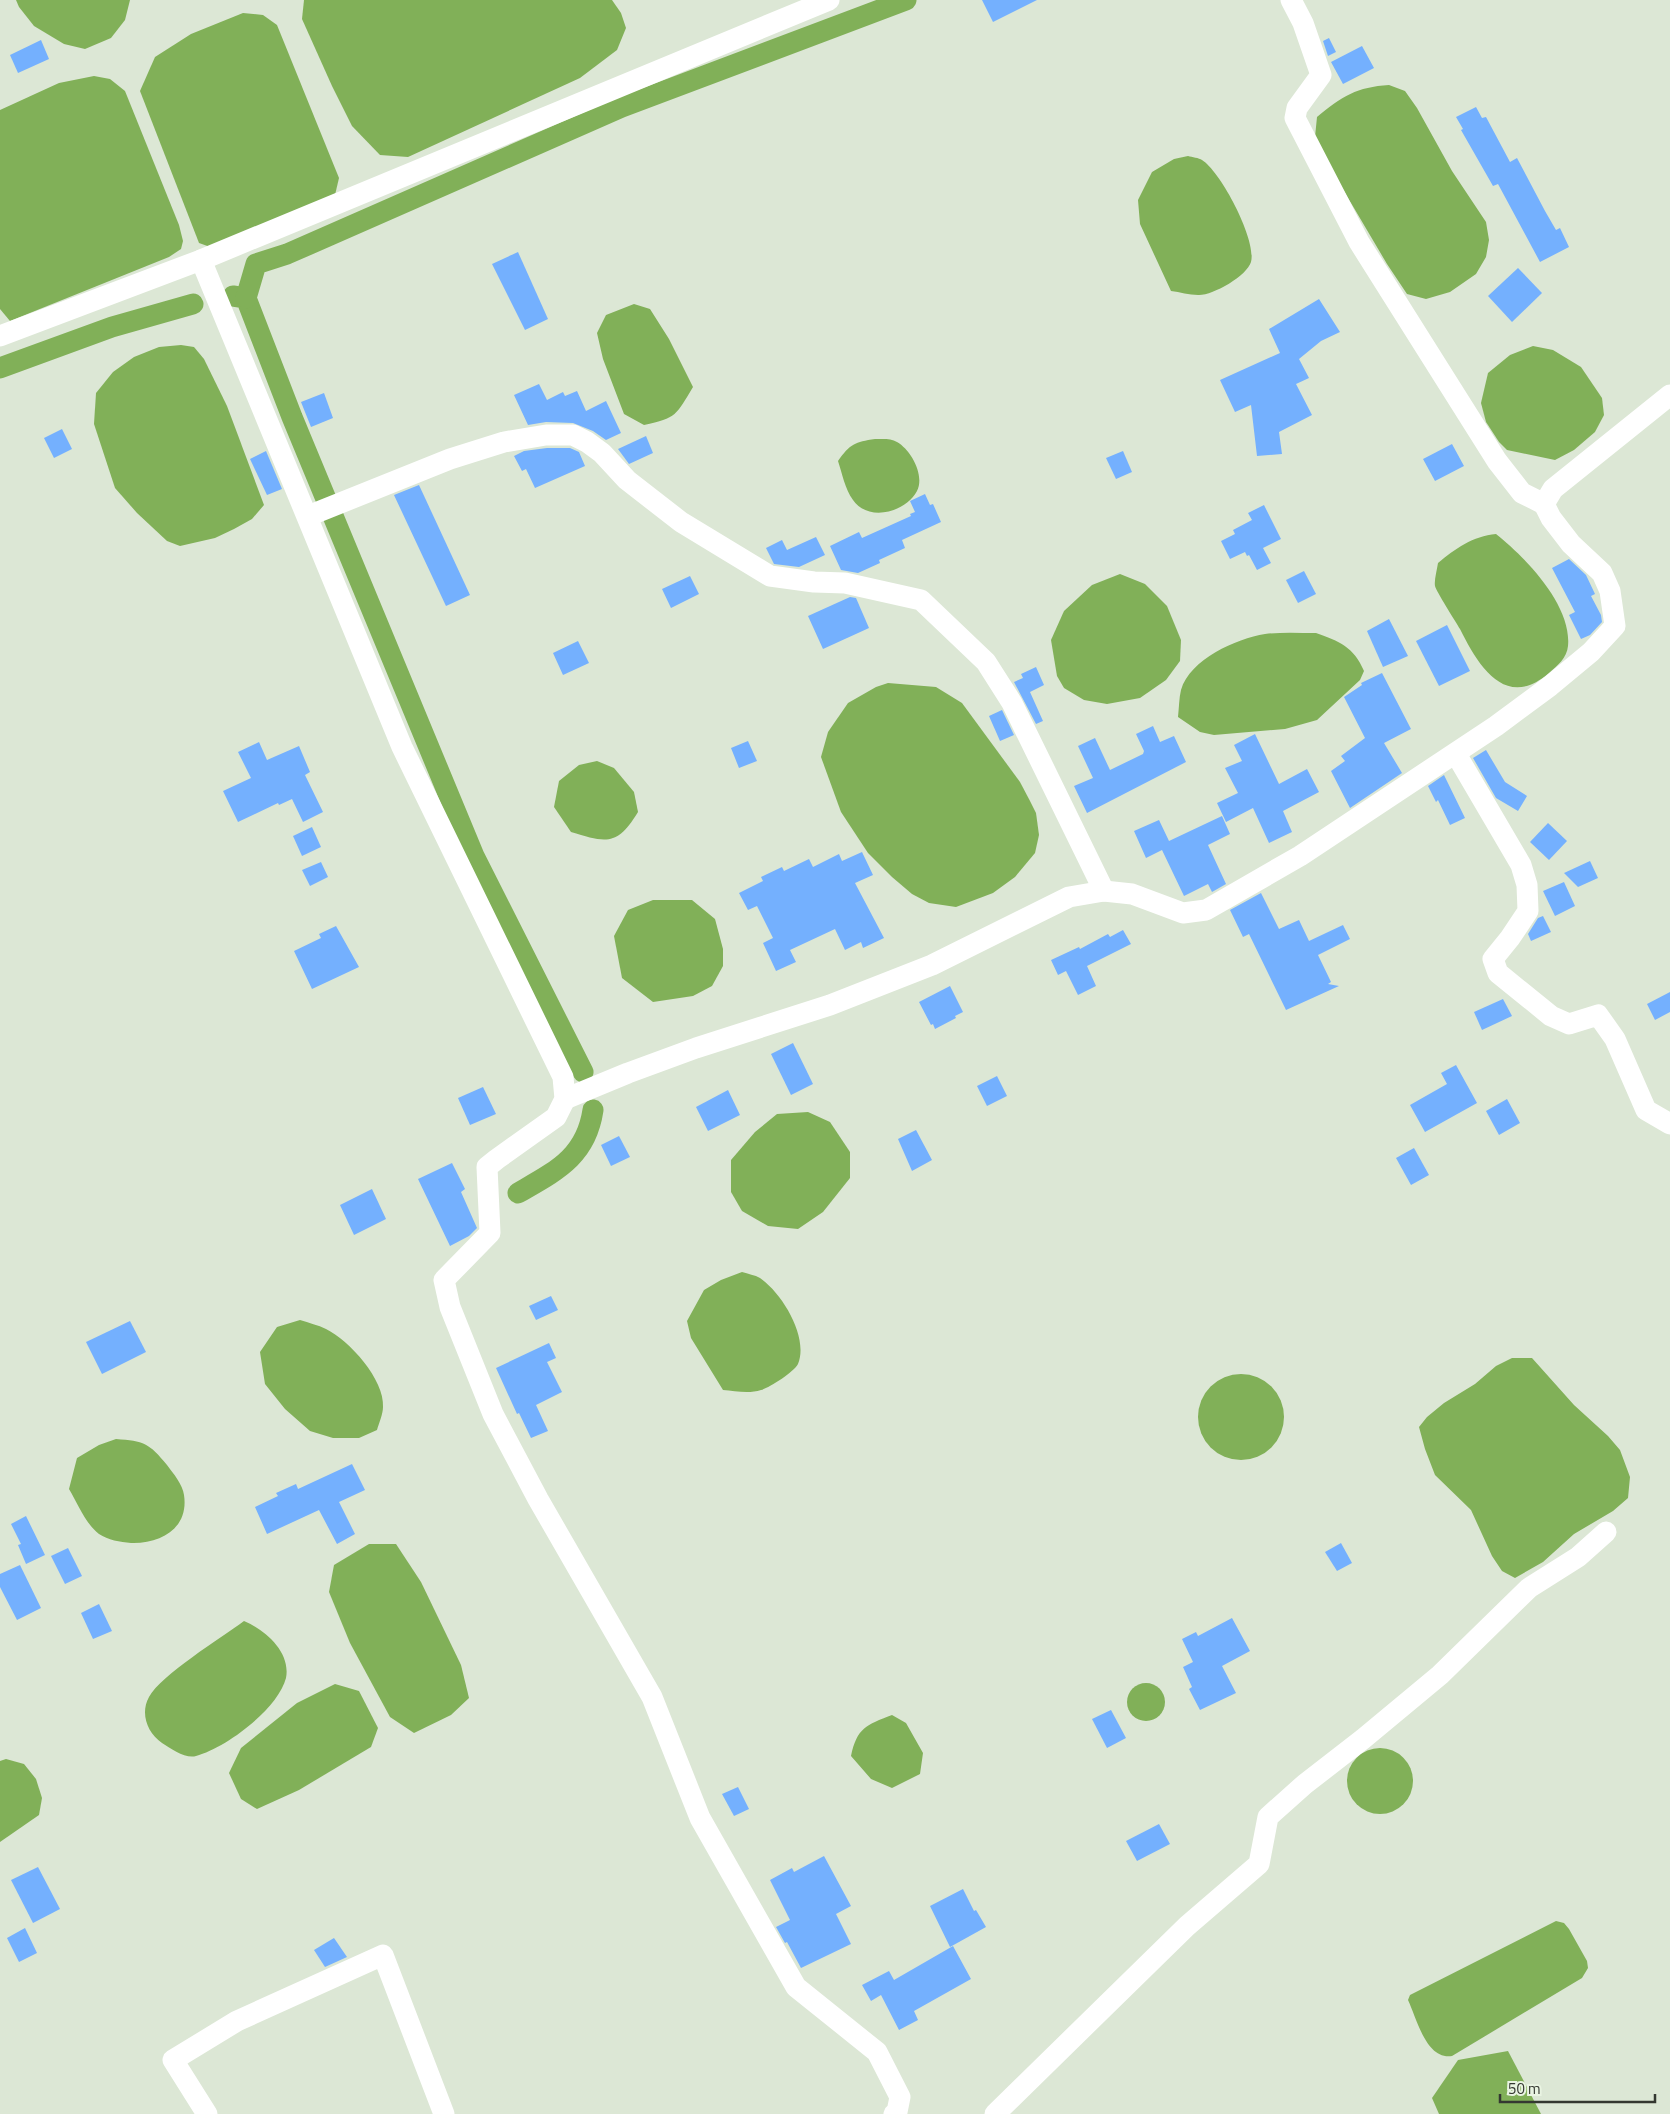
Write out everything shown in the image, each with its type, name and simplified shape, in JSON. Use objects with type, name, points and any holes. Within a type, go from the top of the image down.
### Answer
[{"type":"street","points":[[0,336],[201,260],[829,0]]},
{"type":"street","points":[[566,1099],[611,1079],[696,1048],[830,1005],[932,965],[1069,897],[1104,891],[1132,894],[1183,913],[1206,910],[1300,856],[1456,754],[1550,686],[1590,652],[1615,626],[1610,591],[1602,573],[1571,544],[1551,518],[1544,504],[1522,494],[1497,461],[1360,242],[1295,118],[1297,108],[1321,75],[1303,23],[1291,0]]},
{"type":"street","points":[[201,260],[402,748],[553,1053],[563,1077],[566,1099],[556,1118],[487,1167],[490,1232],[444,1280],[450,1307],[502,1431],[538,1499],[652,1697],[700,1818],[796,1987],[877,2052],[900,2096],[897,2112],[894,2114]]},
{"type":"street","points":[[1544,504],[1553,489],[1670,395]]},
{"type":"street","points":[[308,516],[450,458],[504,442],[537,436],[573,435],[587,442],[602,454],[627,480],[681,522],[770,576],[814,582],[845,583],[921,600],[986,662],[1012,703],[1104,891]]},
{"type":"street","points":[[1456,754],[1520,865],[1527,885],[1528,911],[1510,938],[1492,959],[1498,972],[1551,1016],[1569,1024],[1598,1015],[1615,1039],[1646,1110],[1670,1124]]},
{"type":"street","points":[[995,2114],[1187,1926],[1259,1864],[1268,1816],[1440,1675],[1529,1588],[1578,1557],[1606,1532]]},
{"type":"street","points":[[207,2114],[173,2060],[237,2021],[383,1955],[444,2114]]},
{"type":"shaded area","points":[[16,0],[130,0],[125,20],[111,38],[85,49],[64,44],[34,26],[19,7]]},
{"type":"shaded area","points":[[304,0],[612,0],[621,13],[626,28],[617,50],[580,78],[408,157],[380,155],[352,126],[332,86],[302,19]]},
{"type":"shaded area","points":[[243,13],[263,15],[277,25],[339,178],[335,195],[213,248],[199,243],[140,91],[155,57],[191,34]]},
{"type":"shaded area","points":[[94,76],[110,79],[125,91],[179,225],[183,241],[181,249],[169,257],[10,321],[0,309],[0,110],[59,83]]},
{"type":"shaded area","points":[[1389,85],[1405,91],[1417,108],[1452,171],[1486,222],[1489,240],[1486,257],[1476,274],[1450,292],[1426,299],[1407,294],[1387,264],[1318,147],[1315,137],[1317,117],[1334,103],[1359,90]]},
{"type":"shaded area","points":[[1188,156],[1202,160],[1219,178],[1243,223],[1249,238],[1251,252],[1251,262],[1236,279],[1220,289],[1195,295],[1171,291],[1140,224],[1138,200],[1152,172],[1174,159]]},
{"type":"shaded area","points":[[634,304],[650,309],[669,339],[693,387],[683,404],[674,414],[663,420],[644,425],[624,414],[603,359],[597,333],[606,315]]},
{"type":"shaded area","points":[[181,345],[194,347],[204,359],[227,406],[264,505],[252,519],[234,529],[215,538],[180,546],[167,541],[137,513],[115,488],[94,424],[96,393],[113,372],[134,357],[159,347]]},
{"type":"shaded area","points":[[1533,346],[1553,350],[1581,367],[1602,398],[1604,415],[1595,432],[1574,450],[1555,460],[1507,450],[1499,442],[1486,422],[1481,403],[1488,373],[1510,355]]},
{"type":"shaded area","points":[[875,439],[892,440],[902,446],[912,457],[919,478],[917,491],[904,505],[886,512],[877,513],[860,507],[850,496],[838,461],[854,445],[862,441]]},
{"type":"shaded area","points":[[1496,534],[1520,555],[1544,583],[1563,614],[1567,630],[1568,646],[1566,654],[1561,661],[1549,673],[1533,683],[1519,687],[1506,685],[1495,679],[1484,669],[1435,586],[1438,563],[1472,540]]},
{"type":"shaded area","points":[[1120,574],[1145,584],[1167,606],[1181,640],[1180,661],[1166,680],[1140,698],[1107,704],[1084,700],[1064,688],[1057,676],[1051,640],[1064,611],[1092,585]]},
{"type":"shaded area","points":[[1316,633],[1345,646],[1356,656],[1364,671],[1360,680],[1317,720],[1285,729],[1214,735],[1200,732],[1178,717],[1180,693],[1186,679],[1204,660],[1216,652],[1241,640],[1265,634]]},
{"type":"shaded area","points":[[888,683],[936,687],[962,703],[1020,782],[1036,813],[1039,835],[1035,853],[1015,877],[993,893],[956,907],[929,903],[912,894],[868,853],[841,812],[821,757],[828,732],[848,703],[876,687]]},
{"type":"shaded area","points":[[597,761],[614,768],[634,792],[638,812],[624,831],[610,839],[594,838],[571,832],[554,807],[559,781],[579,765]]},
{"type":"shaded area","points":[[653,900],[692,900],[715,919],[723,949],[723,966],[712,986],[693,996],[653,1002],[622,978],[614,936],[628,910]]},
{"type":"shaded area","points":[[808,1112],[830,1122],[850,1152],[850,1178],[823,1212],[798,1229],[768,1226],[742,1211],[731,1192],[731,1160],[755,1132],[777,1114]]},
{"type":"shaded area","points":[[742,1272],[760,1278],[777,1294],[791,1316],[800,1341],[800,1353],[796,1367],[770,1386],[752,1392],[723,1390],[691,1338],[687,1321],[704,1290],[721,1280]]},
{"type":"shaded area","points":[[300,1320],[335,1334],[355,1351],[372,1373],[382,1396],[383,1410],[377,1430],[359,1438],[333,1438],[310,1431],[285,1409],[265,1384],[260,1352],[277,1327]]},
{"type":"shaded area","points":[[1512,1358],[1532,1358],[1574,1405],[1608,1436],[1620,1450],[1630,1477],[1628,1498],[1613,1511],[1574,1534],[1543,1562],[1515,1578],[1502,1571],[1492,1556],[1471,1510],[1435,1475],[1419,1427],[1427,1417],[1444,1403],[1475,1384],[1496,1366]]},
{"type":"shaded area","points":[[1241,1374],[1258,1377],[1272,1386],[1281,1400],[1284,1417],[1281,1434],[1272,1448],[1258,1457],[1241,1460],[1224,1457],[1210,1448],[1201,1434],[1198,1417],[1201,1400],[1210,1386],[1224,1377]]},
{"type":"shaded area","points":[[116,1439],[145,1444],[167,1465],[182,1487],[184,1507],[182,1517],[171,1532],[153,1541],[131,1543],[114,1540],[99,1534],[82,1513],[69,1489],[77,1458],[99,1445]]},
{"type":"shaded area","points":[[369,1544],[396,1544],[421,1582],[461,1665],[469,1698],[451,1715],[414,1733],[390,1717],[350,1643],[329,1592],[334,1565]]},
{"type":"shaded area","points":[[244,1621],[268,1636],[280,1651],[286,1668],[286,1678],[281,1690],[262,1714],[249,1726],[222,1745],[192,1757],[174,1751],[152,1734],[146,1722],[145,1710],[149,1697],[178,1668]]},
{"type":"shaded area","points":[[1146,1683],[1153,1684],[1159,1689],[1164,1695],[1164,1709],[1159,1715],[1153,1720],[1146,1721],[1139,1720],[1133,1715],[1128,1709],[1127,1702],[1128,1695],[1133,1689],[1139,1684]]},
{"type":"shaded area","points":[[335,1684],[359,1691],[378,1728],[371,1747],[299,1790],[257,1809],[241,1799],[229,1773],[241,1748],[297,1703]]},
{"type":"shaded area","points":[[892,1715],[906,1723],[923,1753],[920,1774],[892,1788],[871,1779],[851,1756],[856,1739],[864,1729]]},
{"type":"shaded area","points":[[1380,1748],[1393,1750],[1408,1763],[1411,1768],[1413,1781],[1411,1794],[1398,1809],[1393,1812],[1380,1814],[1367,1812],[1352,1799],[1349,1794],[1347,1781],[1349,1768],[1362,1753],[1367,1750]]},
{"type":"shaded area","points":[[6,1759],[24,1764],[36,1779],[42,1798],[39,1815],[0,1842],[0,1761]]},
{"type":"shaded area","points":[[1556,1921],[1564,1923],[1569,1929],[1587,1961],[1588,1968],[1582,1978],[1452,2056],[1443,2056],[1435,2052],[1419,2027],[1408,2000],[1410,1995]]},
{"type":"shaded area","points":[[1508,2051],[1541,2114],[1439,2114],[1432,2098],[1458,2060]]},
{"type":"building","points":[[982,0],[1037,0],[993,22]]},
{"type":"building","points":[[1329,38],[1336,52],[1328,56],[1323,41]]},
{"type":"building","points":[[41,40],[49,59],[18,73],[10,55]]},
{"type":"building","points":[[1362,46],[1374,68],[1343,84],[1331,62]]},
{"type":"building","points":[[1476,107],[1482,118],[1486,117],[1510,162],[1517,158],[1556,230],[1560,228],[1569,247],[1540,262],[1498,184],[1493,186],[1461,130],[1463,129],[1456,117]]},
{"type":"building","points":[[518,252],[548,319],[525,330],[492,264]]},
{"type":"building","points":[[1518,268],[1542,293],[1512,322],[1488,296]]},
{"type":"building","points":[[1319,299],[1340,332],[1321,341],[1299,359],[1309,378],[1296,384],[1312,415],[1279,432],[1282,454],[1257,456],[1251,405],[1235,412],[1220,380],[1280,353],[1269,329]]},
{"type":"building","points":[[539,384],[547,400],[563,392],[565,396],[577,391],[586,411],[606,401],[621,433],[606,440],[593,431],[573,423],[546,422],[528,425],[514,395]]},
{"type":"building","points":[[324,393],[333,418],[311,427],[301,402]]},
{"type":"building","points":[[62,429],[72,449],[54,458],[44,438]]},
{"type":"building","points":[[646,436],[653,453],[629,464],[618,449]]},
{"type":"building","points":[[1452,444],[1464,466],[1435,481],[1423,459]]},
{"type":"building","points":[[570,448],[579,452],[585,466],[535,488],[526,469],[522,471],[514,456],[524,451]]},
{"type":"building","points":[[266,451],[282,489],[267,495],[250,459]]},
{"type":"building","points":[[1123,451],[1132,472],[1116,479],[1106,458]]},
{"type":"building","points":[[419,485],[470,595],[446,606],[394,495]]},
{"type":"building","points":[[925,494],[930,505],[933,504],[941,522],[902,540],[905,548],[879,560],[880,563],[858,573],[841,570],[830,546],[859,532],[862,538],[911,516],[910,514],[915,512],[910,501]]},
{"type":"building","points":[[1264,505],[1281,539],[1263,548],[1271,563],[1257,570],[1249,555],[1247,556],[1245,552],[1230,559],[1221,541],[1235,534],[1233,530],[1252,520],[1248,513]]},
{"type":"building","points":[[816,537],[825,555],[799,567],[774,564],[766,548],[782,540],[787,550]]},
{"type":"building","points":[[1569,559],[1586,575],[1595,594],[1591,596],[1601,615],[1602,622],[1590,635],[1581,639],[1569,615],[1575,612],[1552,568]]},
{"type":"building","points":[[1304,571],[1316,594],[1298,603],[1286,580]]},
{"type":"building","points":[[690,576],[699,594],[671,608],[662,589]]},
{"type":"building","points":[[850,597],[856,598],[869,628],[823,649],[808,616]]},
{"type":"building","points":[[1389,619],[1408,656],[1383,667],[1367,631]]},
{"type":"building","points":[[1447,625],[1470,671],[1439,686],[1416,641]]},
{"type":"building","points":[[578,641],[589,663],[563,675],[553,653]]},
{"type":"building","points":[[1036,667],[1044,685],[1030,692],[1043,721],[1036,724],[1014,682],[1023,678],[1021,674]]},
{"type":"building","points":[[1382,673],[1411,729],[1384,743],[1402,773],[1350,808],[1331,771],[1345,761],[1341,756],[1365,738],[1344,697],[1362,685],[1361,683]]},
{"type":"building","points":[[1002,710],[1014,735],[1000,741],[989,716]]},
{"type":"building","points":[[1153,726],[1160,742],[1174,736],[1186,762],[1087,813],[1074,786],[1093,778],[1078,746],[1095,738],[1110,770],[1143,754],[1144,751],[1136,734]]},
{"type":"building","points":[[1255,734],[1279,784],[1307,769],[1319,792],[1283,811],[1292,832],[1269,843],[1253,808],[1226,822],[1217,803],[1238,793],[1225,768],[1242,761],[1234,745]]},
{"type":"building","points":[[748,741],[757,761],[739,768],[731,748]]},
{"type":"building","points":[[259,742],[267,760],[299,746],[310,772],[305,775],[323,812],[303,822],[292,799],[279,805],[278,803],[238,822],[223,791],[251,778],[238,752]]},
{"type":"building","points":[[1486,750],[1505,782],[1527,796],[1518,811],[1496,798],[1473,758]]},
{"type":"building","points":[[1444,775],[1465,818],[1450,825],[1438,800],[1436,802],[1428,786]]},
{"type":"building","points":[[1222,816],[1230,834],[1208,845],[1226,884],[1212,892],[1208,884],[1184,896],[1162,850],[1146,858],[1134,831],[1159,820],[1169,841]]},
{"type":"building","points":[[1548,823],[1567,841],[1549,860],[1530,842]]},
{"type":"building","points":[[312,827],[321,847],[302,856],[293,836]]},
{"type":"building","points":[[862,852],[873,875],[855,883],[884,938],[863,948],[861,942],[845,950],[835,929],[790,950],[796,962],[776,971],[763,943],[773,938],[757,906],[748,910],[739,893],[763,881],[761,877],[782,867],[784,871],[809,859],[813,867],[839,854],[842,861]]},
{"type":"building","points":[[1590,861],[1598,878],[1578,887],[1564,873]]},
{"type":"building","points":[[321,862],[328,877],[310,886],[302,870]]},
{"type":"building","points":[[1564,882],[1575,906],[1555,916],[1543,891]]},
{"type":"building","points":[[1261,893],[1279,929],[1299,920],[1309,941],[1343,925],[1350,939],[1318,955],[1331,982],[1328,984],[1339,986],[1286,1010],[1249,934],[1243,937],[1230,910]]},
{"type":"building","points":[[1543,916],[1551,932],[1531,941],[1528,934],[1538,918]]},
{"type":"building","points":[[336,926],[359,967],[312,989],[294,951],[321,938],[319,934]]},
{"type":"building","points":[[1123,930],[1131,944],[1087,966],[1096,986],[1078,995],[1066,971],[1058,975],[1051,960],[1079,947],[1080,949],[1108,934],[1110,937]]},
{"type":"building","points":[[950,986],[963,1012],[935,1029],[919,1002]]},
{"type":"building","points":[[1670,992],[1670,1012],[1655,1020],[1647,1004]]},
{"type":"building","points":[[1503,999],[1512,1016],[1482,1030],[1474,1012]]},
{"type":"building","points":[[793,1043],[813,1084],[791,1095],[771,1054]]},
{"type":"building","points":[[1456,1065],[1477,1103],[1425,1132],[1410,1105],[1447,1084],[1441,1073]]},
{"type":"building","points":[[997,1076],[1007,1096],[987,1106],[977,1086]]},
{"type":"building","points":[[483,1087],[496,1114],[470,1125],[458,1098]]},
{"type":"building","points":[[728,1090],[740,1115],[708,1131],[696,1107]]},
{"type":"building","points":[[1507,1099],[1520,1123],[1499,1135],[1486,1111]]},
{"type":"building","points":[[916,1130],[932,1160],[912,1171],[898,1139]]},
{"type":"building","points":[[619,1136],[630,1157],[611,1166],[601,1145]]},
{"type":"building","points":[[1414,1148],[1429,1175],[1411,1185],[1396,1158]]},
{"type":"building","points":[[452,1163],[465,1189],[461,1192],[477,1228],[469,1236],[450,1246],[418,1179]]},
{"type":"building","points":[[372,1189],[386,1219],[354,1235],[340,1205]]},
{"type":"building","points":[[551,1296],[558,1310],[536,1320],[529,1306]]},
{"type":"building","points":[[130,1321],[146,1352],[102,1374],[86,1342]]},
{"type":"building","points":[[549,1343],[556,1358],[547,1362],[562,1392],[536,1405],[548,1431],[531,1438],[519,1413],[517,1414],[496,1368]]},
{"type":"building","points":[[352,1464],[365,1490],[339,1502],[355,1534],[337,1544],[319,1510],[267,1534],[255,1507],[278,1496],[276,1493],[296,1484],[298,1489]]},
{"type":"building","points":[[26,1516],[45,1555],[26,1564],[18,1545],[21,1544],[11,1524]]},
{"type":"building","points":[[1341,1543],[1352,1563],[1337,1571],[1325,1552]]},
{"type":"building","points":[[68,1548],[82,1576],[65,1584],[51,1556]]},
{"type":"building","points":[[20,1565],[41,1608],[17,1620],[0,1587],[0,1574]]},
{"type":"building","points":[[99,1604],[112,1631],[93,1639],[81,1613]]},
{"type":"building","points":[[1232,1618],[1250,1651],[1222,1666],[1236,1693],[1200,1710],[1189,1689],[1192,1687],[1183,1667],[1193,1662],[1182,1639],[1196,1632],[1198,1636]]},
{"type":"building","points":[[1111,1710],[1126,1738],[1107,1748],[1092,1719]]},
{"type":"building","points":[[738,1787],[749,1809],[734,1816],[722,1794]]},
{"type":"building","points":[[1159,1824],[1170,1844],[1137,1861],[1126,1841]]},
{"type":"building","points":[[824,1856],[851,1906],[836,1914],[851,1944],[801,1968],[787,1942],[785,1943],[776,1927],[790,1920],[770,1880],[792,1868],[794,1872]]},
{"type":"building","points":[[38,1867],[60,1909],[33,1923],[11,1880]]},
{"type":"building","points":[[963,1889],[974,1911],[976,1910],[986,1927],[950,1947],[930,1906]]},
{"type":"building","points":[[25,1928],[37,1953],[19,1962],[7,1938]]},
{"type":"building","points":[[334,1938],[347,1957],[325,1967],[314,1950]]},
{"type":"building","points":[[953,1946],[971,1979],[914,2011],[918,2020],[899,2030],[881,1995],[871,2001],[862,1985],[889,1971],[894,1980]]},
{"type":"waterway","points":[[246,298],[256,264],[287,254],[622,107],[906,0]]},
{"type":"waterway","points":[[233,296],[246,298],[292,417],[474,856],[583,1072]]},
{"type":"waterway","points":[[0,368],[112,327],[193,304]]},
{"type":"waterway","points":[[518,1193],[567,1161],[584,1140],[593,1110]]}]
